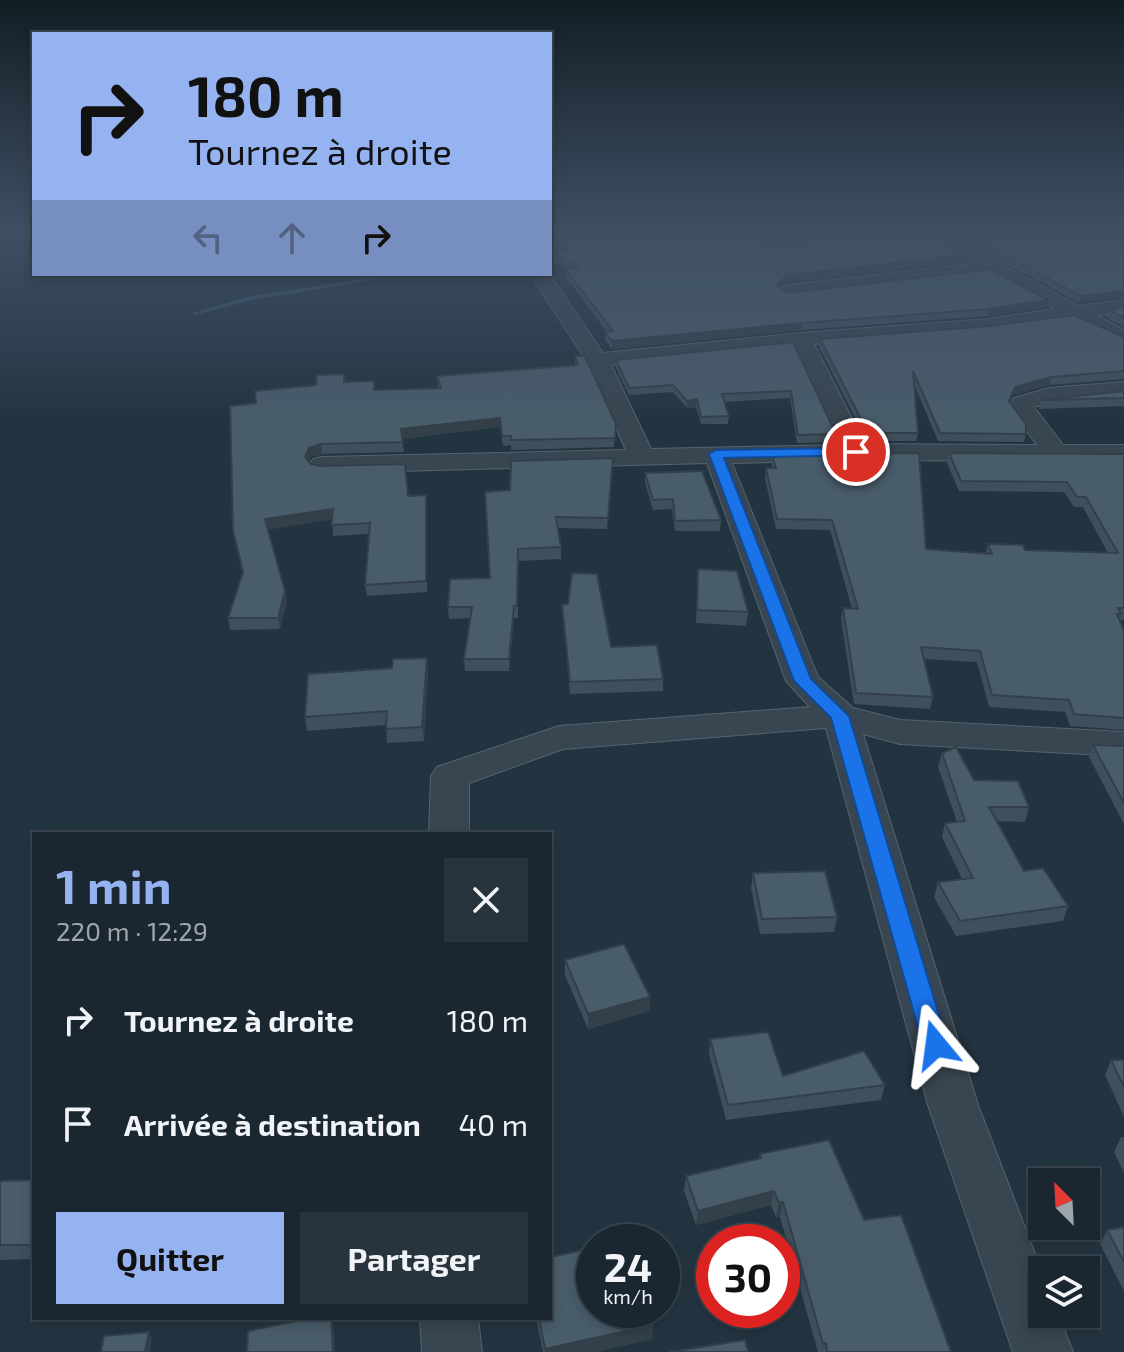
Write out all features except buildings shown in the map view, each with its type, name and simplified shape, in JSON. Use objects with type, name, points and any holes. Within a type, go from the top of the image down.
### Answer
[{"type":"street","points":[[553,294],[597,360],[642,457]]},
{"type":"street","points":[[1044,294],[1124,339]]},
{"type":"street","points":[[597,360],[801,339],[988,325],[1124,306]]},
{"type":"street","points":[[801,339],[856,452]]},
{"type":"street","points":[[1055,452],[1021,407],[1022,403],[1049,395],[1124,389]]},
{"type":"street","points":[[322,465],[716,454],[1124,453]]},
{"type":"street","points":[[716,454],[803,681],[840,716],[953,1105],[1043,1352]]},
{"type":"street","points":[[449,832],[450,776],[559,738],[840,716],[900,732],[1124,744]]},
{"type":"street","points":[[449,1320],[452,1352]]},
{"type":"waterway","points":[[195,313],[277,294]]},
{"type":"route","points":[[856,452],[716,454],[803,681],[840,716],[936,1045]]}]
